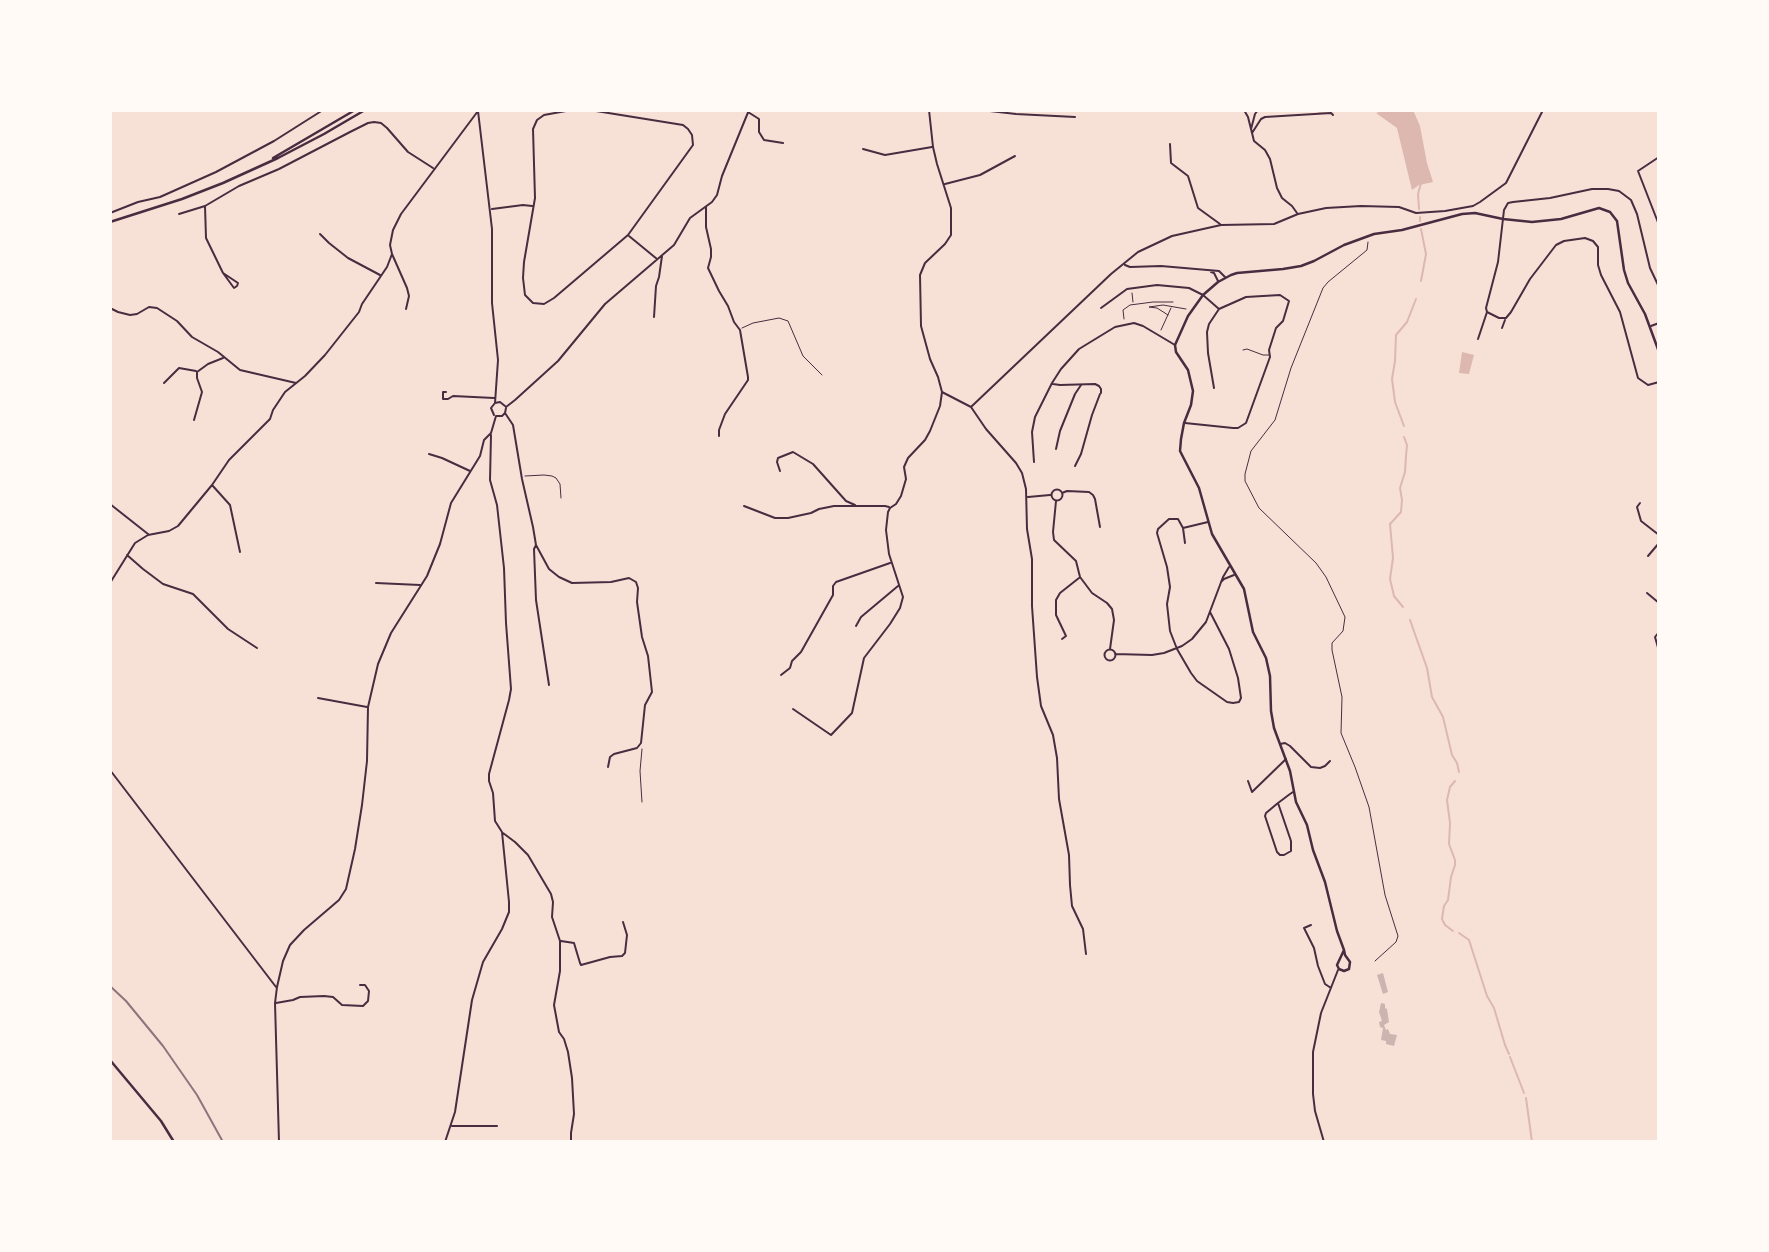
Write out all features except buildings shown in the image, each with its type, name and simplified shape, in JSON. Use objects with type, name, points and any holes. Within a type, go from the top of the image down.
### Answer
[{"type":"street","points":[[110,213],[160,197],[216,172],[274,141],[323,110]]},
{"type":"street","points":[[268,161],[355,110]]},
{"type":"street","points":[[110,222],[204,190],[324,134],[365,110]]},
{"type":"street","points":[[793,709],[829,735],[833,734],[852,713],[863,658],[900,608],[903,597],[891,562],[886,530],[890,508],[901,496],[906,479],[904,467],[908,458],[925,440],[940,407],[942,392],[920,326],[920,275],[925,263],[951,235],[951,208],[933,147],[929,110]]},
{"type":"street","points":[[981,110],[1075,117]]},
{"type":"street","points":[[1244,110],[1254,141],[1265,150],[1270,159],[1282,198],[1298,214]]},
{"type":"street","points":[[1250,130],[1258,110]]},
{"type":"street","points":[[971,407],[1111,274],[1139,252],[1172,236],[1221,225],[1274,224],[1298,214],[1326,208],[1362,205],[1399,207],[1416,213],[1446,211],[1477,204],[1506,183],[1543,110]]},
{"type":"street","points":[[406,309],[409,296],[407,288],[390,245],[393,230],[408,204],[478,111]]},
{"type":"street","points":[[478,111],[493,248],[492,303],[498,360],[495,402],[491,408],[496,416]]},
{"type":"street","points":[[566,111],[596,111],[683,125],[688,129],[693,145],[628,235],[544,304],[533,303],[525,295],[523,278],[535,198],[533,129],[537,120],[544,115],[566,111]]},
{"type":"street","points":[[608,767],[610,757],[618,751],[637,748],[641,743],[645,705],[652,692],[648,656],[640,625],[638,588],[636,582],[629,578],[611,582],[572,583],[550,569],[536,545],[513,425],[505,413],[506,407],[558,360],[612,296],[674,245],[690,218],[712,202],[749,111],[759,119],[759,132],[764,140],[783,143]]},
{"type":"street","points":[[1252,134],[1265,117],[1334,115]]},
{"type":"street","points":[[179,214],[205,206],[239,186],[374,122],[381,123],[408,152],[434,169]]},
{"type":"street","points":[[1170,144],[1171,163],[1188,176],[1198,208],[1221,225]]},
{"type":"street","points":[[863,149],[885,155],[933,147]]},
{"type":"street","points":[[944,185],[980,175],[1015,156]]},
{"type":"street","points":[[1659,157],[1638,171],[1659,225]]},
{"type":"street","points":[[1478,339],[1498,262],[1505,207],[1513,202],[1592,189],[1619,191],[1631,200],[1637,214],[1650,268],[1659,287]]},
{"type":"street","points":[[205,206],[206,238],[223,273],[233,288],[237,286],[238,283],[223,273]]},
{"type":"street","points":[[490,209],[533,206]]},
{"type":"street","points":[[706,206],[706,227],[711,249],[708,268],[740,330],[748,380],[724,414],[719,436]]},
{"type":"street","points":[[1336,976],[1347,970],[1350,966],[1349,960],[1337,931],[1328,891],[1307,825],[1296,802],[1286,759],[1273,724],[1268,665],[1253,632],[1246,596],[1216,543],[1199,488],[1180,451],[1184,423],[1191,405],[1192,388],[1188,370],[1176,352],[1175,345],[1191,310],[1218,282],[1237,272],[1301,265],[1370,235],[1402,230],[1457,214],[1475,213],[1526,222],[1545,222],[1605,209],[1617,221],[1628,284],[1650,326],[1659,352]]},
{"type":"street","points":[[320,234],[348,258],[381,275]]},
{"type":"street","points":[[628,235],[658,260]]},
{"type":"street","points":[[1502,328],[1530,279],[1556,245],[1585,238],[1598,247],[1601,275],[1620,312],[1639,378],[1648,385],[1659,382]]},
{"type":"street","points":[[110,583],[135,542],[178,526],[229,460],[270,419],[285,392],[325,355],[359,312],[392,254]]},
{"type":"street","points":[[654,317],[662,256]]},
{"type":"street","points":[[1124,264],[1130,267],[1161,266],[1219,271],[1226,277]]},
{"type":"street","points":[[1210,272],[1214,273],[1218,282]]},
{"type":"street","points":[[1101,308],[1131,288],[1175,285],[1203,295],[1219,309]]},
{"type":"street","points":[[1184,423],[1233,428],[1246,423],[1270,358],[1276,328],[1283,321],[1290,303],[1287,298],[1280,295],[1246,297],[1219,309],[1207,332],[1214,388]]},
{"type":"street","points":[[110,307],[130,315],[138,314],[149,307],[157,307],[177,321],[192,337],[240,370],[296,383]]},
{"type":"street","points":[[1487,312],[1499,318],[1506,318]]},
{"type":"street","points":[[1650,326],[1659,323]]},
{"type":"street","points":[[1034,463],[1034,424],[1039,409],[1052,383],[1074,354],[1091,341],[1125,324],[1139,324],[1175,345]]},
{"type":"street","points":[[164,383],[179,368],[197,372],[224,357]]},
{"type":"street","points":[[194,420],[202,391],[197,372]]},
{"type":"street","points":[[1052,383],[1095,384],[1101,389],[1075,466]]},
{"type":"street","points":[[1056,449],[1075,394],[1082,384]]},
{"type":"street","points":[[446,392],[443,393],[443,399],[453,396],[495,398]]},
{"type":"street","points":[[942,392],[971,407],[1022,473],[1027,497],[1027,530],[1032,559],[1037,677],[1041,706],[1054,735],[1059,799],[1069,855],[1072,906],[1083,929],[1086,954]]},
{"type":"street","points":[[495,402],[506,407]]},
{"type":"street","points":[[496,416],[505,413]]},
{"type":"street","points":[[496,416],[491,433],[491,480],[497,505],[504,568],[511,689],[489,774],[495,821],[502,832],[528,855],[553,902],[552,917],[560,941],[560,971],[554,1005],[559,1032],[568,1052],[572,1078],[574,1114],[571,1142]]},
{"type":"street","points":[[279,1142],[275,1003],[283,961],[289,946],[338,900],[346,889],[362,805],[367,761],[368,707],[383,650],[427,576],[440,544],[451,503],[480,456],[484,440],[491,433]]},
{"type":"street","points":[[780,471],[778,458],[793,452],[813,464],[846,501],[855,506]]},
{"type":"street","points":[[429,454],[471,472]]},
{"type":"street","points":[[212,485],[230,505],[240,552]]},
{"type":"street","points":[[1027,497],[1051,495],[1056,490],[1089,492],[1095,499],[1100,527]]},
{"type":"street","points":[[1056,500],[1062,498],[1062,492]]},
{"type":"street","points":[[1051,495],[1056,500]]},
{"type":"street","points":[[1056,500],[1052,532],[1054,540],[1076,561],[1080,577],[1092,593],[1112,609],[1114,620],[1110,649],[1104,653],[1105,658],[1112,660],[1115,653]]},
{"type":"street","points":[[1640,503],[1637,507],[1641,521],[1659,535]]},
{"type":"street","points":[[110,504],[148,535]]},
{"type":"street","points":[[744,506],[775,518],[788,518],[819,509],[855,506],[890,508]]},
{"type":"street","points":[[1185,544],[1183,528],[1178,519],[1169,519],[1158,528],[1170,587],[1167,604],[1170,631],[1177,649],[1197,681],[1227,702],[1238,702],[1241,698],[1238,678],[1229,649],[1210,612]]},
{"type":"street","points":[[1183,528],[1208,522]]},
{"type":"street","points":[[1648,556],[1659,543]]},
{"type":"street","points":[[536,545],[536,600],[549,685]]},
{"type":"street","points":[[127,555],[163,584],[193,594],[228,629],[257,648]]},
{"type":"street","points":[[781,675],[790,668],[791,660],[801,652],[834,595],[836,582],[891,562]]},
{"type":"street","points":[[1110,649],[1115,653],[1152,655],[1177,649],[1192,639],[1210,612],[1220,583],[1230,565]]},
{"type":"street","points":[[1226,572],[1229,576]]},
{"type":"street","points":[[1220,583],[1229,576],[1236,575]]},
{"type":"street","points":[[1062,639],[1066,636],[1056,615],[1056,600],[1060,593],[1080,577]]},
{"type":"street","points":[[376,583],[421,584]]},
{"type":"street","points":[[856,626],[861,617],[899,586]]},
{"type":"street","points":[[1647,593],[1659,603]]},
{"type":"street","points":[[1659,632],[1656,636],[1659,651]]},
{"type":"street","points":[[318,698],[368,707]]},
{"type":"street","points":[[1280,744],[1286,743],[1311,767],[1320,768],[1330,761]]},
{"type":"street","points":[[1248,781],[1252,792],[1286,759]]},
{"type":"street","points":[[110,770],[277,987]]},
{"type":"street","points":[[1278,803],[1291,841],[1291,851],[1284,855],[1277,852],[1265,816],[1278,803],[1294,791]]},
{"type":"street","points":[[445,1142],[461,1081],[472,1000],[483,962],[509,912],[502,832]]},
{"type":"street","points":[[560,941],[574,943],[582,965],[622,956],[625,953],[627,935],[623,922]]},
{"type":"street","points":[[1311,925],[1304,928],[1314,948],[1325,984],[1332,988]]},
{"type":"street","points":[[1324,1142],[1315,1111],[1312,1060],[1319,1021],[1336,976],[1337,963],[1344,950]]},
{"type":"street","points":[[1339,959],[1346,958]]},
{"type":"street","points":[[1338,968],[1342,971]]},
{"type":"street","points":[[275,1003],[316,996],[334,997],[342,1005],[363,1006],[368,1001],[369,991],[365,985],[360,985]]},
{"type":"street","points":[[110,1060],[161,1121],[173,1142]]},
{"type":"street","points":[[451,1126],[497,1126]]},
{"type":"lane","points":[[740,330],[753,323],[779,318],[788,320],[803,356],[822,374]]},
{"type":"lane","points":[[1243,350],[1269,355]]},
{"type":"lane","points":[[521,476],[552,475],[560,484],[561,498]]},
{"type":"path","points":[[1369,244],[1367,250],[1323,288],[1291,368],[1275,420],[1251,451],[1245,481],[1259,508],[1316,563],[1326,577],[1345,617],[1343,631],[1332,643],[1342,697],[1341,733],[1369,807],[1385,895],[1398,936],[1396,942],[1375,961]]},
{"type":"path","points":[[1131,288],[1133,304]]},
{"type":"path","points":[[1124,319],[1123,310],[1133,304],[1173,302],[1159,335]]},
{"type":"path","points":[[1168,315],[1157,308],[1149,307],[1155,305],[1191,310]]},
{"type":"path","points":[[641,743],[642,802]]},
{"type":"shaded area","points":[[1386,110],[1413,110],[1420,126],[1433,182],[1419,185],[1412,190],[1397,128],[1376,113]]},
{"type":"shaded area","points":[[1462,352],[1474,355],[1469,374],[1459,373]]},
{"type":"waterway","points":[[1319,113],[1344,110]]},
{"type":"waterway","points":[[1419,209],[1418,194],[1421,183]]},
{"type":"waterway","points":[[1421,229],[1426,254],[1421,281]]},
{"type":"waterway","points":[[1404,426],[1395,402],[1392,379],[1396,335],[1407,322],[1416,299]]},
{"type":"waterway","points":[[1403,607],[1394,596],[1390,579],[1393,558],[1390,524],[1401,512],[1400,488],[1405,472],[1407,445],[1404,437]]},
{"type":"waterway","points":[[1410,620],[1427,668],[1432,697],[1443,717],[1459,772]]},
{"type":"waterway","points":[[1453,931],[1442,919],[1455,865],[1449,844],[1447,800],[1450,787],[1455,781]]},
{"type":"waterway","points":[[1459,933],[1469,940],[1509,1054]]},
{"type":"waterway","points":[[1510,1057],[1524,1093]]},
{"type":"waterway","points":[[1526,1098],[1532,1142]]},
{"type":"railway","points":[[110,986],[163,1046],[197,1095],[223,1142]]}]
